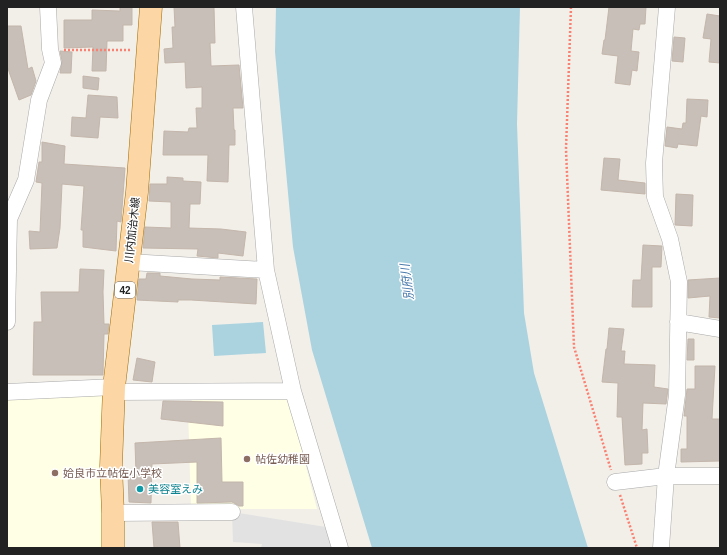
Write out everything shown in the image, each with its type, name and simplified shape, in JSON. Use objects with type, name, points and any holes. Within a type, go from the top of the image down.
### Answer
[{"type":"main road","name":"川内加治木線","points":[[113,548],[111,466],[114,390],[137,192],[151,7]]},
{"type":"street","points":[[7,322],[9,219],[26,180],[39,100],[53,63],[50,49],[48,7]]},
{"type":"street","points":[[244,7],[266,270],[294,391],[340,548]]},
{"type":"street","points":[[661,548],[666,476],[677,395],[679,282],[670,239],[655,197],[654,170],[667,7]]},
{"type":"street","points":[[129,262],[266,270]]},
{"type":"street","points":[[678,322],[720,329]]},
{"type":"street","points":[[7,392],[114,390],[294,391]]},
{"type":"street","points":[[615,482],[666,476],[720,476]]},
{"type":"street","points":[[113,513],[232,512]]},
{"type":"path","points":[[571,7],[566,149],[574,347],[615,482],[637,548]]},
{"type":"path","points":[[50,49],[148,51]]},
{"type":"shaded area","name":"姶良市立帖佐小学校","points":[[103,391],[103,548],[7,548],[7,397]]},
{"type":"shaded area","name":"帖佐幼稚園","points":[[288,396],[317,509],[191,509],[188,409],[192,400]]},
{"type":"shaded area","points":[[232,512],[326,527],[333,548],[261,548],[262,544],[233,542]]},
{"type":"water","name":"別府川","points":[[276,7],[520,7],[517,124],[524,313],[534,373],[588,548],[372,548],[312,350],[293,247],[275,52]]},
{"type":"water","points":[[263,322],[266,353],[214,356],[212,325]]},
{"type":"building","points":[[120,7],[132,7],[132,25],[123,25],[123,41],[107,41],[106,71],[92,71],[93,47],[64,48],[64,20],[92,20],[92,10],[120,11]]},
{"type":"building","points":[[174,7],[214,7],[215,43],[210,43],[211,66],[239,65],[243,108],[233,108],[235,145],[229,145],[228,182],[207,181],[208,155],[163,155],[164,131],[188,132],[189,128],[197,128],[196,108],[202,108],[202,87],[186,88],[185,62],[165,63],[164,49],[173,48],[172,27],[175,27]]},
{"type":"building","points":[[609,7],[646,7],[645,24],[640,24],[639,30],[633,29],[631,51],[639,52],[637,71],[632,70],[630,85],[615,83],[618,56],[602,54]]},
{"type":"building","points":[[707,14],[720,16],[720,63],[709,62],[711,39],[703,38]]},
{"type":"building","points":[[7,26],[21,26],[28,69],[32,67],[36,81],[31,95],[19,100],[7,66]]},
{"type":"building","points":[[674,37],[685,38],[683,62],[672,61]]},
{"type":"building","points":[[60,51],[72,52],[71,73],[60,73],[62,61]]},
{"type":"building","points":[[83,76],[99,78],[98,90],[83,88]]},
{"type":"building","points":[[88,95],[117,97],[118,118],[100,117],[98,138],[71,136],[72,117],[86,118]]},
{"type":"building","points":[[687,99],[708,100],[707,117],[701,116],[697,146],[678,144],[677,148],[665,146],[667,127],[682,129],[683,123],[686,123]]},
{"type":"building","points":[[42,142],[65,146],[64,164],[125,168],[121,222],[117,221],[116,251],[83,247],[83,230],[81,230],[84,186],[62,184],[60,228],[57,248],[30,249],[29,231],[40,232],[42,183],[36,182],[39,162],[42,162]]},
{"type":"building","points":[[604,158],[620,159],[618,180],[645,183],[645,194],[601,190]]},
{"type":"building","points":[[167,177],[183,178],[183,181],[201,182],[200,204],[190,204],[189,228],[221,229],[246,232],[243,256],[218,253],[218,258],[197,256],[198,249],[143,248],[145,227],[171,228],[171,202],[149,201],[150,184],[167,184]]},
{"type":"building","points":[[676,194],[693,195],[692,226],[675,225]]},
{"type":"building","points":[[643,245],[662,246],[661,267],[652,267],[652,307],[632,307],[633,280],[641,280]]},
{"type":"building","points":[[80,269],[104,270],[104,324],[109,324],[108,334],[104,334],[103,375],[33,375],[34,322],[42,322],[41,292],[79,292]]},
{"type":"building","points":[[147,273],[160,273],[160,276],[192,279],[220,280],[220,277],[257,279],[256,304],[191,300],[178,300],[178,302],[137,300],[139,279],[146,279]]},
{"type":"building","points":[[720,278],[720,318],[709,317],[710,296],[688,298],[688,280]]},
{"type":"building","points":[[609,328],[624,329],[621,351],[625,351],[624,364],[655,365],[654,387],[668,389],[666,404],[643,403],[642,430],[647,429],[648,453],[642,453],[642,464],[625,465],[622,417],[617,417],[618,383],[602,382]]},
{"type":"building","points":[[688,339],[694,339],[694,360],[687,360]]},
{"type":"building","points":[[137,358],[155,362],[152,382],[133,380]]},
{"type":"building","points":[[695,366],[715,366],[712,419],[720,419],[720,461],[681,462],[681,449],[687,449],[687,416],[684,416],[687,389],[695,389]]},
{"type":"building","points":[[163,401],[223,402],[223,426],[161,419]]},
{"type":"building","points":[[221,438],[222,482],[243,482],[243,506],[239,506],[232,502],[197,503],[197,462],[152,464],[151,503],[129,502],[128,474],[136,474],[135,443]]},
{"type":"building","points":[[152,522],[178,522],[180,548],[154,548]]},
{"type":"place","name":"帖佐幼稚園","points":[[247,459]]},
{"type":"place","name":"姶良市立帖佐小学校","points":[[55,473]]},
{"type":"place","name":"美容室えみ","points":[[140,489]]}]
